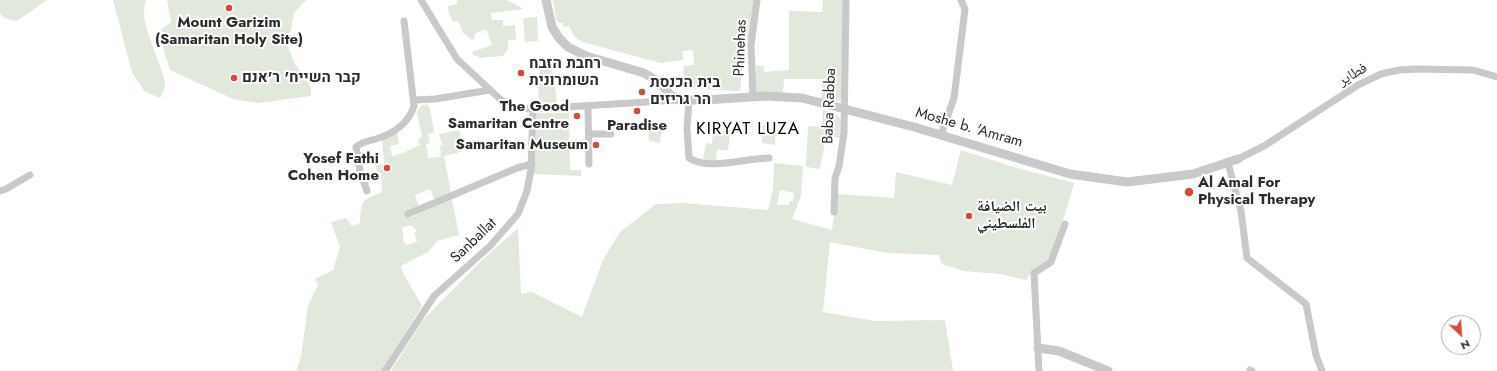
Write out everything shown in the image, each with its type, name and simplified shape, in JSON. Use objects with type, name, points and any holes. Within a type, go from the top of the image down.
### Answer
[{"type":"street","points":[[420,0],[457,59],[490,90],[512,106],[533,109],[588,107],[679,100]]},
{"type":"street","points":[[546,0],[554,30],[568,47],[590,57],[644,73],[659,82],[670,95],[679,100]]},
{"type":"street","name":"Phinehas","points":[[753,96],[751,45],[757,0]]},
{"type":"street","name":"Baba Rabba","points":[[834,212],[835,178],[841,155],[845,110],[846,0]]},
{"type":"street","points":[[941,135],[952,107],[957,81],[965,9],[961,0]]},
{"type":"street","points":[[367,191],[360,171],[356,147],[379,138],[401,126],[411,116],[414,100],[404,21]]},
{"type":"street","name":"فطاير","points":[[1238,159],[1264,146],[1358,84],[1382,74],[1399,70],[1417,69],[1467,70],[1497,77]]},
{"type":"street","points":[[1489,74],[1497,70]]},
{"type":"street","points":[[414,100],[435,99],[490,90]]},
{"type":"street","name":"Moshe b. 'Amram","points":[[679,100],[689,101],[753,96],[798,97],[941,135],[1070,174],[1127,182],[1193,174],[1238,159]]},
{"type":"street","points":[[689,101],[687,128],[689,158],[700,162],[737,163],[755,158],[769,158]]},
{"type":"street","points":[[588,107],[589,164]]},
{"type":"street","name":"Sanballat","points":[[385,371],[434,296],[490,246],[518,214],[527,191],[532,164],[533,109]]},
{"type":"street","points":[[589,134],[611,134]]},
{"type":"street","points":[[1228,163],[1241,211],[1247,258],[1306,304],[1316,355],[1322,371]]},
{"type":"street","points":[[408,214],[517,168],[532,164]]},
{"type":"street","points":[[0,191],[30,175]]},
{"type":"street","points":[[1040,371],[1034,273],[1051,262],[1065,224]]},
{"type":"street","points":[[1038,348],[1059,351],[1108,371]]},
{"type":"shaded area","points":[[0,0],[47,0],[17,21],[4,18],[0,13]]},
{"type":"shaded area","points":[[113,0],[146,0],[144,10],[147,31],[160,64],[165,84],[160,98],[144,91],[132,72]]},
{"type":"shaded area","points":[[167,0],[306,0],[294,13],[288,46],[294,62],[311,88],[311,96],[258,103],[233,99],[170,70],[158,32],[171,22]]},
{"type":"shaded area","points":[[457,0],[507,0],[524,9],[491,13],[492,20],[503,20],[503,26],[515,25],[516,40],[508,40],[508,49],[503,56],[479,58],[477,55],[474,56],[472,52],[492,45],[486,29],[474,34],[475,38],[472,40],[463,33],[458,21],[453,22],[448,11],[448,6],[457,4]]},
{"type":"shaded area","points":[[553,0],[754,0],[749,41],[745,40],[740,91],[694,89],[690,86],[691,78],[683,78],[684,66],[694,65],[693,50],[683,51],[683,60],[661,63],[582,42],[574,36],[569,26],[563,27],[563,23],[559,23],[556,19]]},
{"type":"shaded area","points":[[823,0],[843,0],[843,97],[841,100],[834,102],[821,100],[822,79],[784,79],[783,94],[755,93],[756,65],[764,66],[764,72],[789,70],[789,11],[822,12]]},
{"type":"shaded area","points":[[537,17],[538,41],[525,42],[523,18]]},
{"type":"shaded area","points":[[540,63],[551,63],[557,105],[539,105],[538,81],[540,80]]},
{"type":"shaded area","points":[[427,104],[430,109],[434,132],[428,134],[430,143],[426,144],[428,158],[441,157],[440,146],[442,145],[439,134],[459,130],[464,146],[458,148],[458,153],[444,156],[451,193],[434,199],[430,189],[415,195],[419,206],[407,213],[409,218],[452,199],[459,235],[437,241],[428,252],[401,266],[403,273],[422,306],[381,371],[296,371],[301,357],[308,306],[318,285],[315,279],[333,270],[340,247],[331,222],[346,218],[352,226],[360,223],[361,210],[364,202],[370,197],[382,192],[381,173],[377,174],[376,166],[384,164],[382,140],[397,130],[399,144],[390,146],[392,156],[420,145],[418,139],[422,137],[417,112],[421,106]],"holes":[[[413,226],[414,229],[416,229],[416,232],[414,232],[417,242],[407,245],[404,243],[402,228]]]},
{"type":"shaded area","points":[[823,110],[835,114],[840,119],[840,138],[826,136],[820,169],[806,167],[808,126],[822,127]]},
{"type":"shaded area","points":[[536,113],[569,113],[570,170],[581,170],[581,176],[533,174]]},
{"type":"shaded area","points":[[763,125],[776,126],[775,145],[762,143]]},
{"type":"shaded area","points":[[648,129],[662,130],[660,143],[649,141]]},
{"type":"shaded area","points":[[722,131],[729,131],[730,134],[728,150],[717,150],[716,161],[703,159],[706,143],[712,144],[713,134]]},
{"type":"shaded area","points":[[961,150],[1010,166],[1074,183],[1049,261],[1032,272],[1026,280],[1000,274],[964,271],[942,264],[939,255],[887,253],[830,242],[823,312],[875,321],[945,320],[953,371],[391,371],[423,320],[480,262],[518,228],[521,294],[532,292],[582,317],[603,260],[620,232],[656,204],[684,203],[768,210],[773,189],[774,163],[803,166],[801,196],[792,219],[832,230],[837,194],[894,198],[896,172],[952,185]],"holes":[[[780,190],[794,193],[793,201],[790,201],[789,205],[777,205]]]},
{"type":"place","name":"Mount Garizim (Samaritan Holy Site)","points":[[229,8]]},
{"type":"place","name":"רחבת הזבח השומרונית","points":[[521,73]]},
{"type":"place","name":"קבר השייח' ר'אנם","points":[[234,78]]},
{"type":"place","name":"בית הכנסת הר גריזים","points":[[642,92]]},
{"type":"place","name":"Paradise","points":[[637,111]]},
{"type":"place","name":"The Good Samaritan Centre","points":[[577,116]]},
{"type":"place","name":"Samaritan Museum","points":[[596,145]]},
{"type":"place","name":"Yosef Fathi Cohen Home","points":[[387,168]]},
{"type":"place","name":"Al Amal For Physical Therapy","points":[[1189,192]]},
{"type":"place","name":"بيت الضيافة الفلسطيني","points":[[969,216]]},
{"type":"district","name":"KIRYAT LUZA","points":[[748,130]]}]
